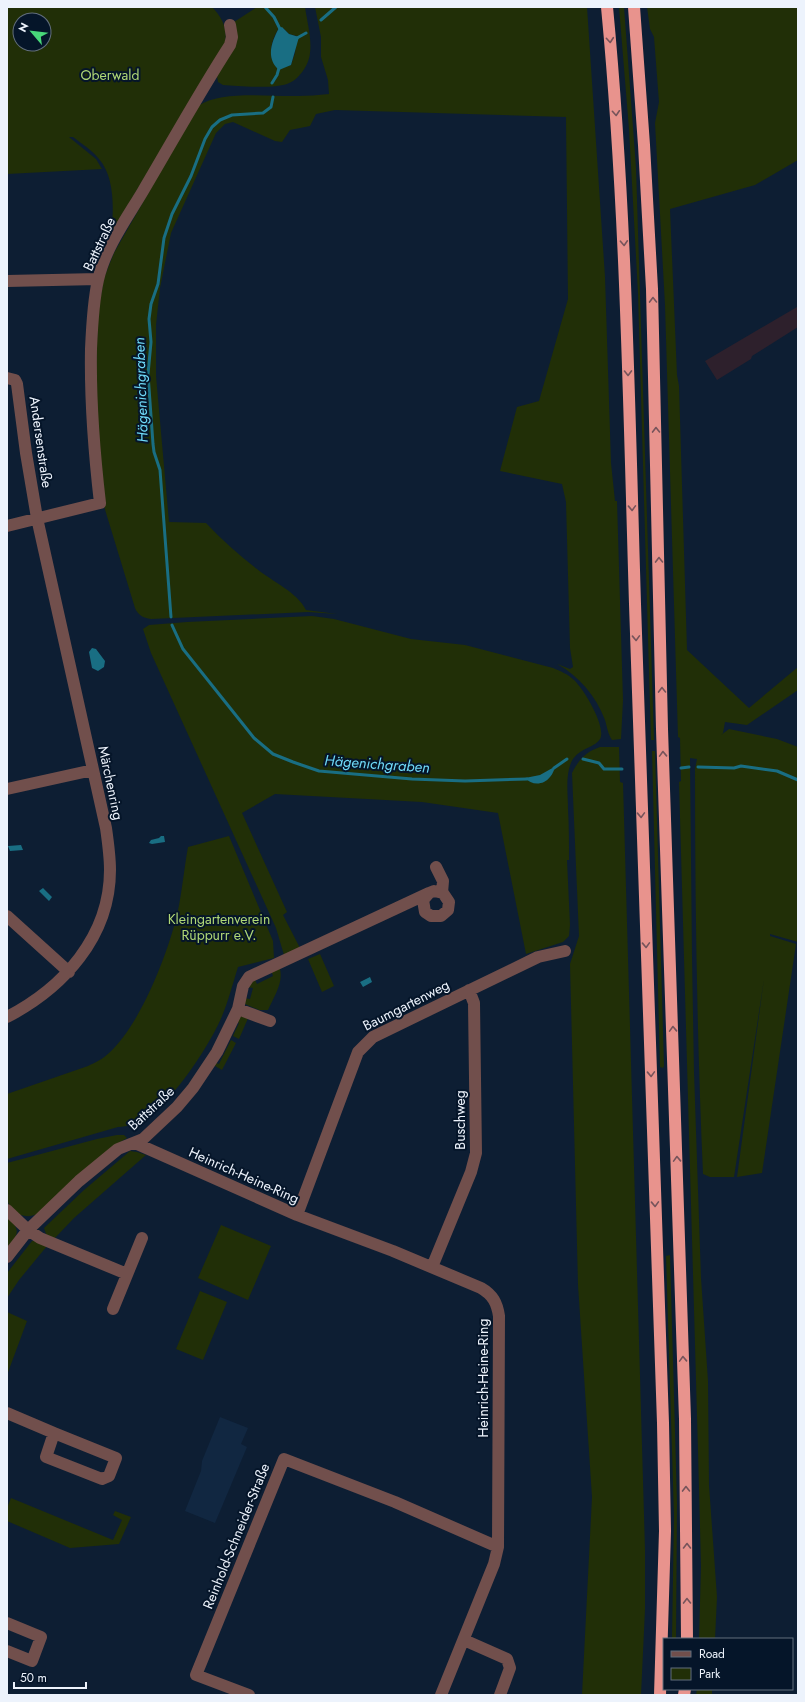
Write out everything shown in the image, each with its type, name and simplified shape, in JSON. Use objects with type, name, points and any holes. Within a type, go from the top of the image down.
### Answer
[{"type":"highway","points":[[607,7],[618,145],[626,289],[640,776],[663,1423],[665,1531],[660,1695]]},
{"type":"highway","points":[[634,7],[652,289],[662,729],[685,1419],[687,1638]]},
{"type":"street","name":"Battstraße","points":[[37,518],[100,503],[95,458],[90,379],[94,304],[98,278],[105,258],[117,235],[187,114],[230,45],[232,37],[230,25]]},
{"type":"street","points":[[7,281],[98,278]]},
{"type":"street","name":"Andersenstraße","points":[[7,378],[15,380],[17,384],[26,453],[37,518]]},
{"type":"street","points":[[7,526],[37,518]]},
{"type":"street","name":"Märchenring","points":[[7,1017],[38,999],[69,972],[87,948],[98,928],[109,887],[110,856],[106,828],[37,518]]},
{"type":"street","points":[[7,789],[93,770]]},
{"type":"street","points":[[436,867],[443,881],[442,892]]},
{"type":"street","points":[[434,891],[442,892],[448,899],[449,906],[446,913],[437,917],[428,915],[423,908],[423,900],[429,893],[434,891]]},
{"type":"street","name":"Battstraße","points":[[7,1256],[28,1230],[54,1204],[109,1155],[126,1145],[135,1144],[150,1134],[193,1088],[217,1052],[238,1009],[243,986],[249,977],[429,893]]},
{"type":"street","points":[[7,916],[69,972]]},
{"type":"street","name":"Baumgartenweg","points":[[297,1214],[358,1052],[362,1046],[373,1037],[469,990],[538,958],[565,951]]},
{"type":"street","name":"Buschweg","points":[[432,1267],[470,1172],[476,1153],[474,1003],[469,990]]},
{"type":"street","points":[[238,1009],[270,1021]]},
{"type":"street","name":"Heinrich-Heine-Ring","points":[[135,1144],[297,1214],[432,1267],[481,1288],[490,1293],[498,1307],[498,1547],[494,1564],[441,1695]]},
{"type":"street","points":[[7,1210],[28,1230],[52,1244],[128,1274]]},
{"type":"street","points":[[113,1309],[142,1238]]},
{"type":"street","points":[[7,1413],[54,1432],[116,1458],[109,1476],[102,1480],[46,1457],[54,1432]]},
{"type":"street","name":"Reinhold-Schneider-Straße","points":[[249,1695],[196,1675],[284,1459],[395,1502],[498,1547]]},
{"type":"street","points":[[7,1623],[41,1637],[32,1661],[7,1651]]},
{"type":"street","points":[[464,1640],[508,1659],[510,1668],[500,1695]]},
{"type":"shaded area","points":[[282,27],[289,34],[299,37],[291,65],[279,70],[272,60],[271,49],[276,33],[279,28]]},
{"type":"shaded area","points":[[797,307],[798,327],[717,380],[705,361]]},
{"type":"shaded area","points":[[92,648],[96,649],[105,661],[104,667],[98,671],[92,668],[89,652]]},
{"type":"shaded area","points":[[556,766],[551,776],[544,782],[537,784],[530,782],[525,778],[540,775]]},
{"type":"shaded area","points":[[164,836],[165,842],[149,843],[151,840]]},
{"type":"shaded area","points":[[21,845],[23,850],[10,851],[8,846]]},
{"type":"shaded area","points":[[43,888],[52,897],[49,901],[39,891]]},
{"type":"shaded area","points":[[370,977],[372,982],[363,987],[360,982]]},
{"type":"shaded area","points":[[220,1417],[248,1428],[241,1444],[247,1447],[215,1523],[185,1511],[201,1471],[202,1461]]},
{"type":"green space","name":"Oberwald","points":[[7,7],[212,7],[224,25],[226,36],[224,46],[111,233],[113,205],[111,185],[108,175],[104,166],[87,147],[73,137],[69,137],[96,159],[102,169],[7,174]]},
{"type":"green space","points":[[257,7],[305,7],[310,36],[310,48],[308,62],[303,72],[296,79],[281,86],[238,86],[223,85],[218,82],[217,76],[234,22]],"holes":[[[279,28],[283,28],[289,34],[297,36],[295,53],[291,65],[282,68],[272,60],[271,51],[273,40]]]},
{"type":"green space","points":[[315,7],[587,7],[605,277],[611,463],[615,501],[617,501],[623,700],[621,739],[612,740],[601,711],[592,695],[573,674],[557,664],[570,669],[573,667],[570,648],[566,502],[562,484],[500,471],[517,407],[539,401],[568,299],[566,117],[335,110],[316,114],[310,126],[290,130],[282,142],[275,141],[233,122],[225,124],[216,133],[171,233],[160,288],[156,325],[156,376],[169,522],[206,523],[224,541],[263,574],[297,598],[306,610],[337,614],[308,612],[151,619],[141,616],[135,608],[103,503],[95,400],[98,312],[104,278],[114,253],[198,106],[208,101],[232,96],[302,96],[329,94],[328,80],[321,57],[321,37]]},
{"type":"green space","points":[[619,7],[624,7],[636,168],[654,740],[651,740],[638,293],[629,129]]},
{"type":"green space","points":[[647,7],[798,7],[798,160],[755,185],[670,209],[677,375],[679,386],[687,650],[749,708],[798,667],[798,690],[747,725],[725,722],[723,733],[721,735],[729,729],[777,739],[798,747],[798,942],[770,934],[770,936],[796,944],[762,1173],[737,1177],[764,979],[734,1177],[710,1177],[703,1174],[699,1073],[695,870],[695,769],[697,759],[690,758],[694,1072],[701,1278],[708,1381],[709,1485],[717,1597],[715,1638],[699,1638],[701,1566],[679,782],[681,781],[680,738],[678,737],[665,305],[655,123],[659,102],[654,37],[650,29]]},
{"type":"green space","points":[[312,616],[334,619],[411,639],[465,645],[553,668],[569,676],[578,684],[593,708],[601,733],[600,739],[597,743],[579,753],[575,757],[571,762],[568,774],[569,860],[567,860],[570,925],[569,936],[563,942],[526,954],[498,813],[422,802],[275,794],[242,813],[287,912],[283,915],[300,948],[284,955],[276,928],[151,653],[143,629],[149,625],[187,622]]},
{"type":"green space","points":[[600,747],[619,747],[620,782],[623,783],[645,1550],[645,1609],[641,1695],[582,1695],[592,1497],[578,1285],[570,964],[579,936],[572,773],[583,757]]},
{"type":"green space","points":[[652,751],[655,751],[663,1068],[660,1067]]},
{"type":"green space","name":"Kleingartenverein Rüppurr e.V.","points":[[229,836],[273,941],[274,958],[238,967],[221,1018],[211,1039],[177,1088],[148,1116],[133,1124],[7,1159],[7,1094],[88,1066],[104,1057],[120,1041],[142,1008],[167,950],[179,907],[188,847]]},
{"type":"green space","points":[[320,954],[334,986],[322,992],[308,959]]},
{"type":"green space","points":[[279,966],[281,977],[280,983],[268,1010],[259,1010],[245,1004],[244,998],[250,999],[253,988],[247,987],[254,978],[257,984],[273,976],[271,970]]},
{"type":"green space","points":[[243,1015],[249,1016],[239,1039],[233,1036],[239,1023],[237,1022],[239,1017]]},
{"type":"green space","points":[[231,1040],[236,1043],[222,1070],[215,1066],[216,1063],[219,1064]]},
{"type":"green space","points":[[117,1135],[124,1135],[127,1138],[112,1147],[37,1214],[32,1216],[23,1216],[11,1208],[7,1198],[7,1163]]},
{"type":"green space","points":[[130,1151],[146,1155],[74,1218],[54,1239],[46,1234],[44,1228],[84,1190]]},
{"type":"green space","points":[[7,1215],[15,1225],[17,1232],[7,1249]]},
{"type":"green space","points":[[221,1225],[271,1246],[248,1300],[198,1278]]},
{"type":"green space","points":[[32,1241],[36,1241],[47,1246],[19,1280],[7,1298],[7,1273]]},
{"type":"green space","points":[[670,1255],[677,1503],[676,1638],[672,1638],[674,1516],[666,1256]]},
{"type":"green space","points":[[200,1291],[227,1302],[203,1360],[176,1349]]},
{"type":"green space","points":[[7,1312],[27,1321],[7,1375]]},
{"type":"green space","points":[[11,1498],[113,1540],[122,1520],[113,1515],[115,1511],[131,1517],[119,1544],[70,1548],[7,1521],[7,1508]]},
{"type":"green space","points":[[697,1690],[712,1690],[712,1695],[696,1695]]},
{"type":"waterway","points":[[265,7],[274,17],[281,31]]},
{"type":"waterway","name":"Hägenichgraben","points":[[321,20],[336,7]]},
{"type":"waterway","points":[[297,38],[306,33]]},
{"type":"waterway","points":[[272,83],[279,68]]},
{"type":"waterway","name":"Hägenichgraben","points":[[171,617],[160,470],[154,452],[148,374],[151,342],[149,319],[151,304],[158,284],[164,238],[172,214],[191,176],[205,139],[212,127],[220,120],[232,115],[263,113],[271,107],[273,97]]},
{"type":"waterway","name":"Hägenichgraben","points":[[172,625],[183,649],[254,738],[273,754],[319,771],[412,779],[465,781],[527,779]]},
{"type":"waterway","name":"Hägenichgraben","points":[[554,768],[567,759]]},
{"type":"waterway","points":[[583,759],[599,763],[604,769],[622,769]]},
{"type":"waterway","points":[[698,767],[734,768],[741,766],[777,771],[798,780]]},
{"type":"waterway","points":[[681,768],[689,767]]}]
